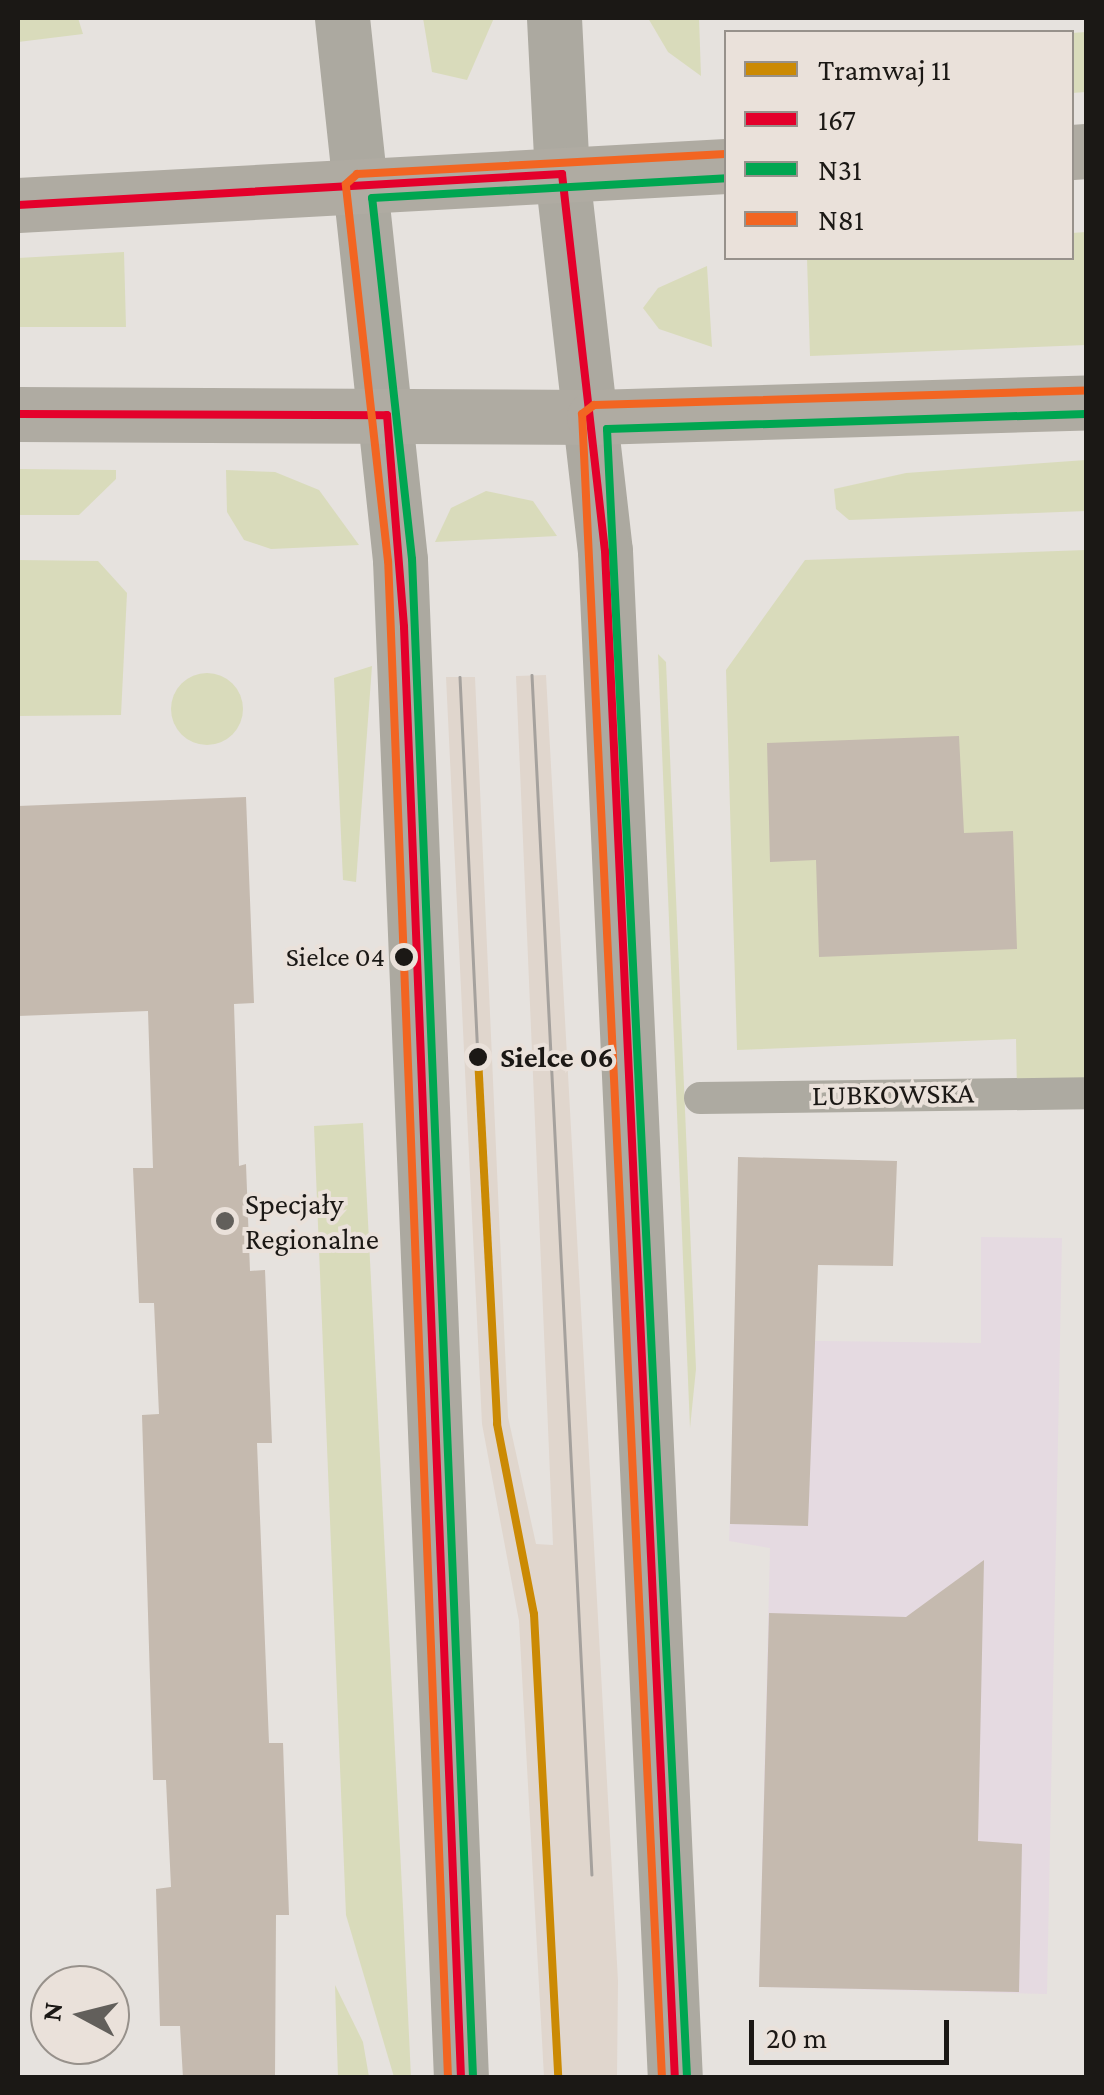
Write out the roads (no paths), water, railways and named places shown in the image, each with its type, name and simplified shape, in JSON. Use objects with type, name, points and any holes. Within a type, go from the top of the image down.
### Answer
[{"type":"main road","points":[[342,18],[358,186],[387,415],[404,626],[461,2078]]},
{"type":"main road","points":[[554,18],[562,174],[594,418],[675,2078]]},
{"type":"main road","points":[[18,205],[724,166]]},
{"type":"main road","points":[[18,414],[594,418],[1086,402]]},
{"type":"lane","name":"LUBKOWSKA","points":[[700,1098],[1086,1093]]},
{"type":"tram line","points":[[532,675],[592,1874]]},
{"type":"tram line","points":[[460,677],[478,1057]]},
{"type":"tram line","name":"11","points":[[478,1057],[497,1424],[534,1614],[558,2078]]},
{"type":"place","name":"Sielce 04","points":[[404,957]]},
{"type":"place","name":"Sielce 06","points":[[478,1057]]},
{"type":"place","name":"Specjały Regionalne","points":[[225,1221]]}]
